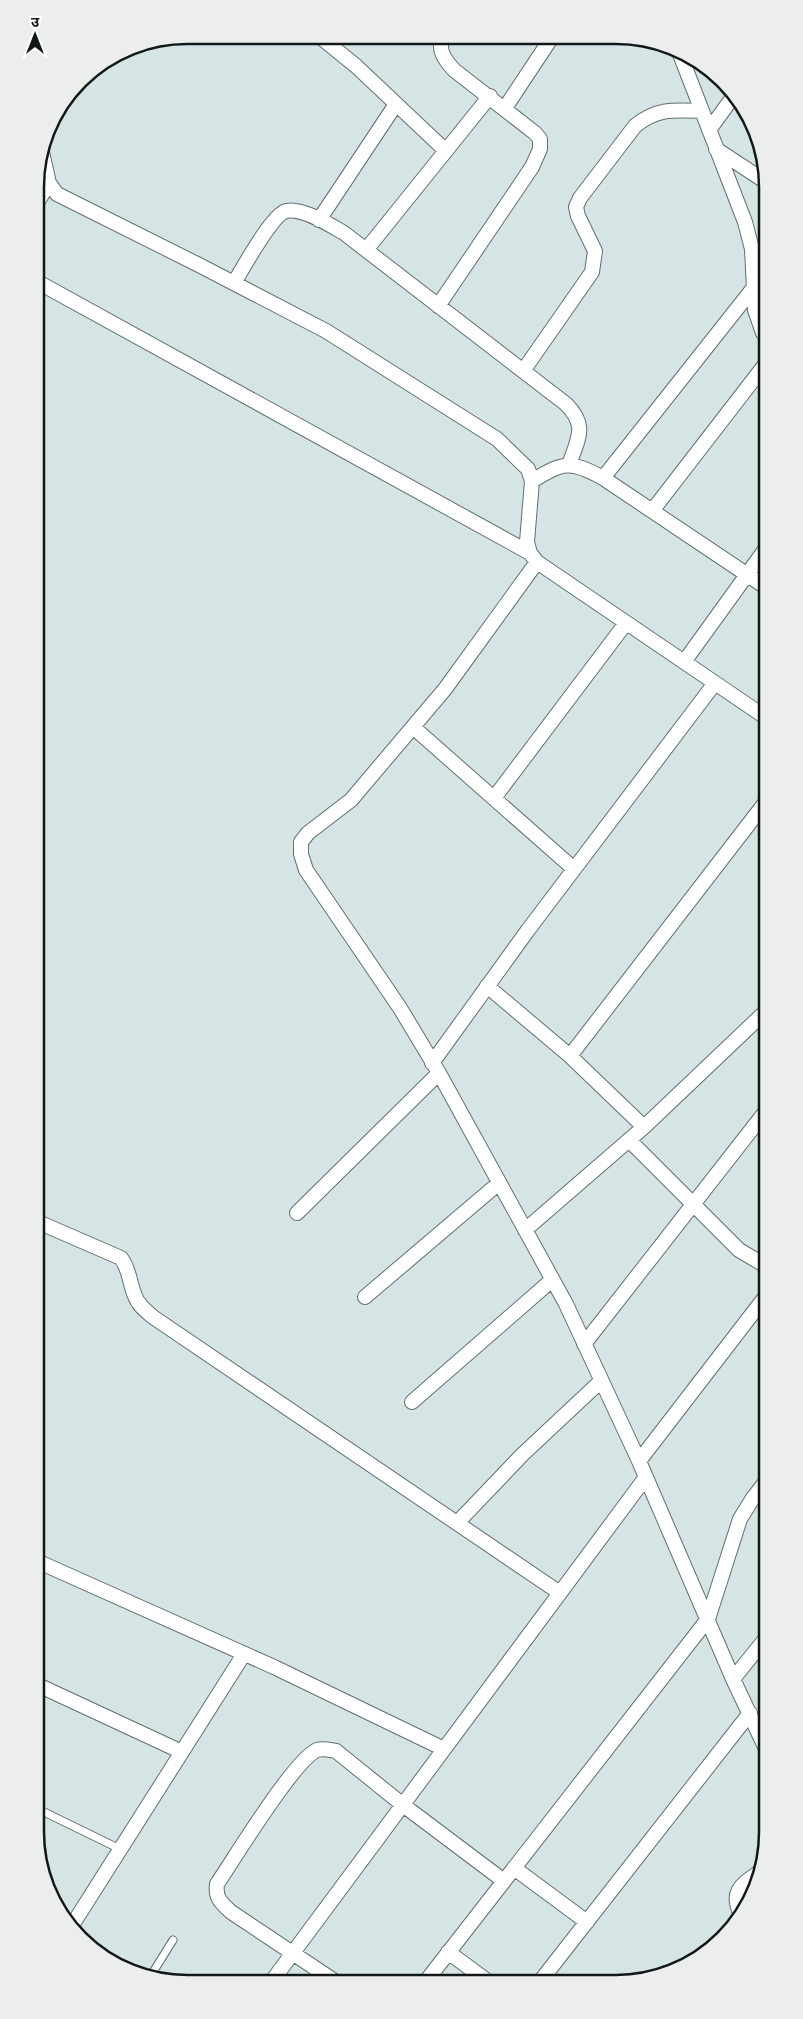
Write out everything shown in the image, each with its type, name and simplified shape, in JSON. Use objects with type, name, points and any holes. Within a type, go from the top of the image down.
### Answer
[{"type":"street","points":[[330,44],[356,66],[446,151]]},
{"type":"street","points":[[438,306],[538,157],[540,149],[540,139],[505,108],[454,70],[445,60],[440,50],[441,44]]},
{"type":"street","points":[[505,108],[547,44]]},
{"type":"street","points":[[682,60],[745,222],[752,249],[755,310],[759,322]]},
{"type":"street","points":[[366,250],[490,96]]},
{"type":"street","points":[[709,130],[731,101]]},
{"type":"street","points":[[319,220],[396,104]]},
{"type":"street","points":[[523,371],[592,272],[595,251],[578,216],[576,207],[580,198],[635,126],[644,119],[668,110],[701,110]]},
{"type":"street","points":[[716,149],[758,177]]},
{"type":"street","points":[[45,167],[49,183],[57,194],[326,331],[497,439],[528,469],[532,481],[527,542],[533,558]]},
{"type":"street","points":[[44,191],[49,183]]},
{"type":"street","points":[[234,283],[270,226],[285,211],[296,210],[344,233],[566,404],[576,414],[580,425],[579,436],[569,465]]},
{"type":"street","points":[[44,285],[533,558],[759,714]]},
{"type":"street","points":[[604,478],[755,286]]},
{"type":"street","points":[[652,511],[759,372]]},
{"type":"street","points":[[532,481],[554,467],[569,465],[586,469],[604,478],[759,583]]},
{"type":"street","points":[[684,662],[759,557]]},
{"type":"street","points":[[533,558],[445,689],[351,800],[308,832],[301,842],[301,854],[306,870],[400,1008],[552,1280],[639,1461],[733,1679],[759,1733]]},
{"type":"street","points":[[494,798],[626,623]]},
{"type":"street","points":[[296,1213],[435,1068],[487,986],[715,683]]},
{"type":"street","points":[[413,727],[574,869]]},
{"type":"street","points":[[570,1056],[759,810]]},
{"type":"street","points":[[487,986],[570,1056],[644,1127]]},
{"type":"street","points":[[525,1230],[644,1127],[759,1018]]},
{"type":"street","points":[[584,1344],[692,1203],[759,1120]]},
{"type":"street","points":[[629,1140],[739,1250],[759,1262]]},
{"type":"street","points":[[365,1297],[498,1183]]},
{"type":"street","points":[[44,1225],[121,1258],[127,1266],[134,1296],[140,1306],[153,1317],[560,1593]]},
{"type":"street","points":[[412,1402],[552,1280]]},
{"type":"street","points":[[639,1461],[759,1305]]},
{"type":"street","points":[[457,1524],[523,1454],[602,1381]]},
{"type":"street","points":[[277,1975],[646,1477]]},
{"type":"street","points":[[431,1975],[708,1620],[740,1519],[759,1490]]},
{"type":"street","points":[[44,1564],[244,1654],[444,1749]]},
{"type":"street","points":[[733,1679],[759,1647]]},
{"type":"street","points":[[75,1921],[244,1654]]},
{"type":"street","points":[[44,1688],[182,1752]]},
{"type":"street","points":[[545,1975],[750,1713]]},
{"type":"street","points":[[326,1975],[231,1912],[221,1903],[216,1893],[217,1884],[291,1775],[316,1750],[336,1751],[403,1805],[504,1881]]},
{"type":"street","points":[[514,1868],[587,1922]]},
{"type":"street","points":[[738,1907],[736,1894],[740,1886],[751,1878]]},
{"type":"street","points":[[448,1952],[479,1975]]},
{"type":"lane","points":[[44,1812],[120,1849]]},
{"type":"lane","points":[[154,1972],[173,1940]]}]
